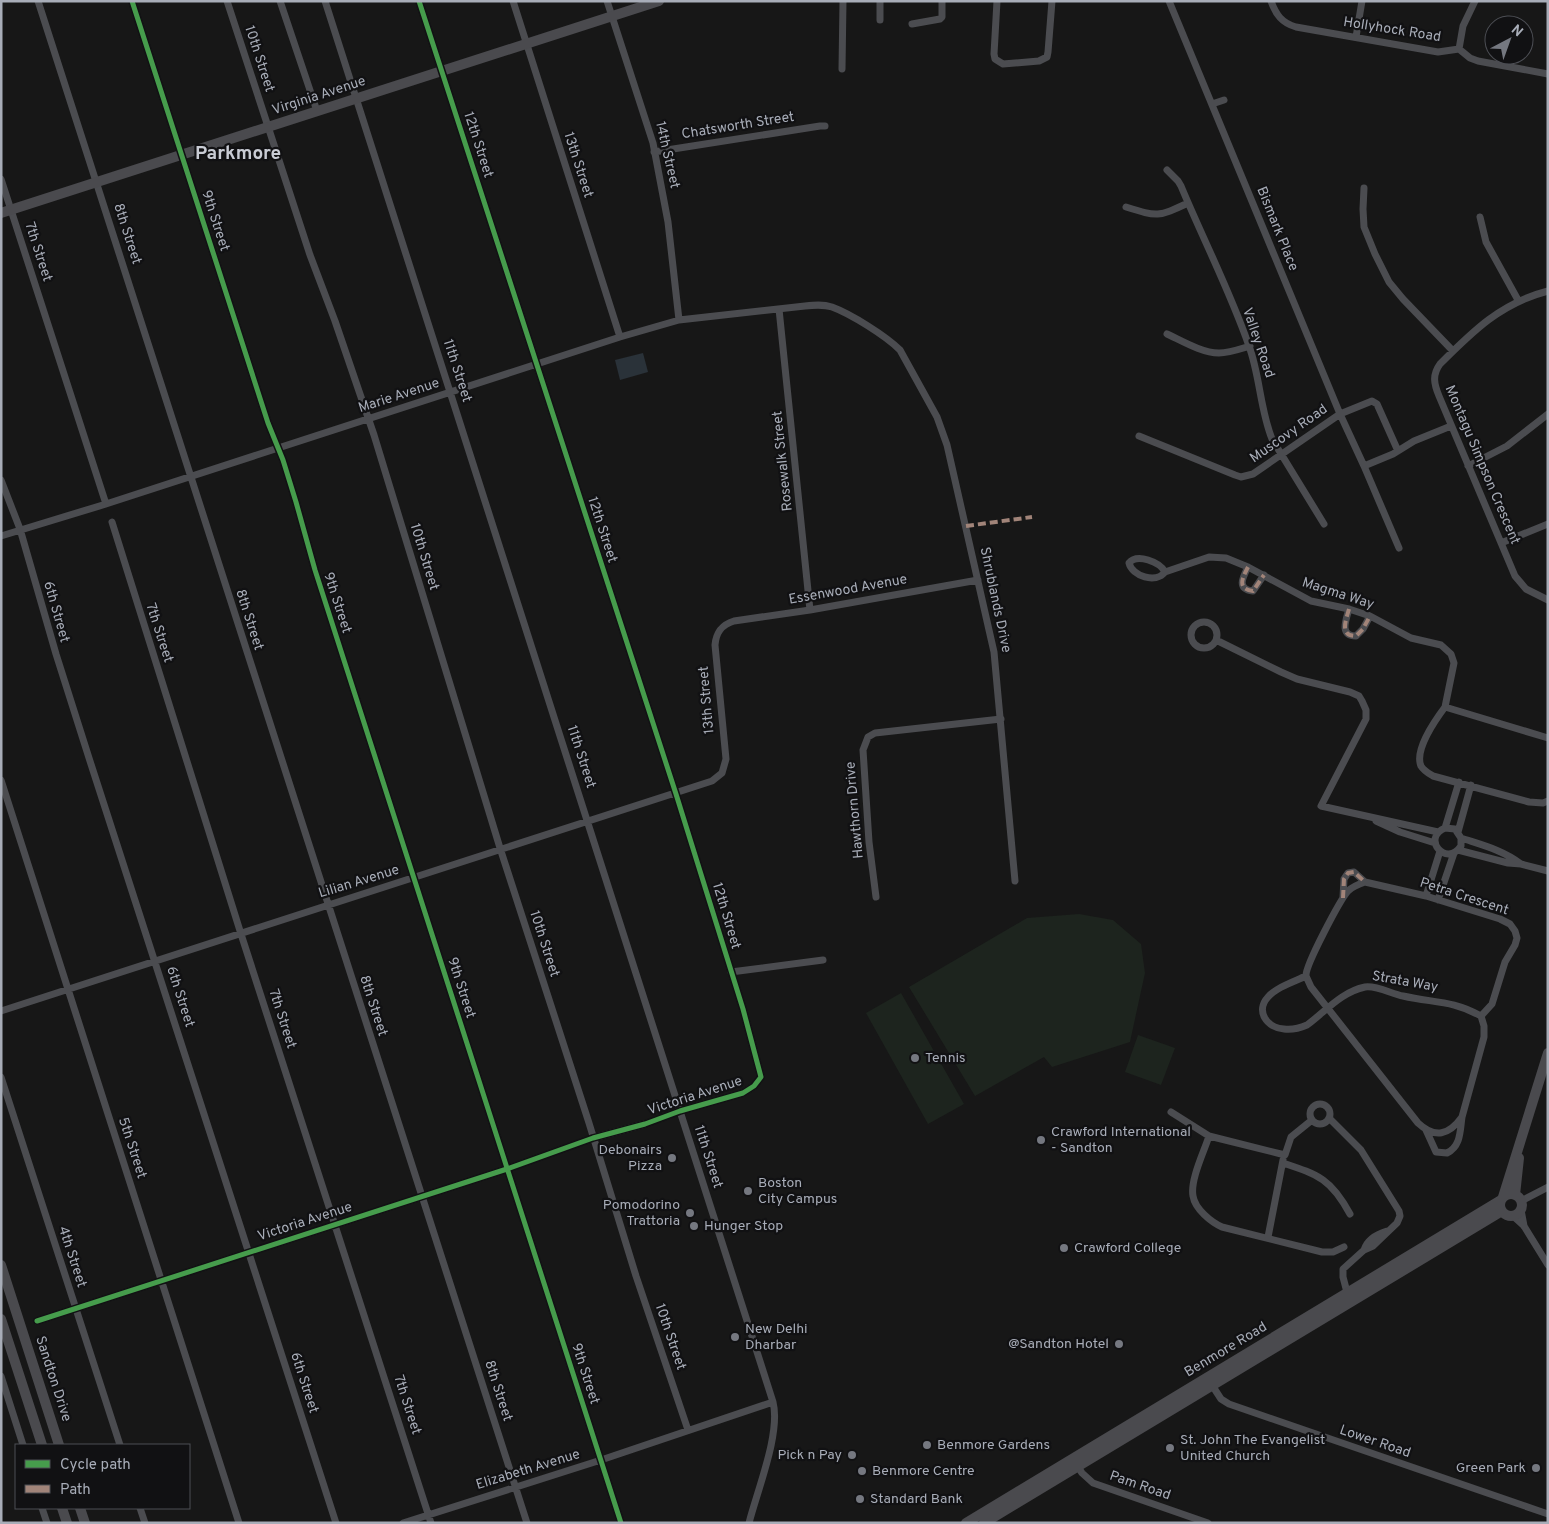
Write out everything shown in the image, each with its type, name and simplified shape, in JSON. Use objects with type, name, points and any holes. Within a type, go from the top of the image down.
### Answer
[{"type":"street","name":"8th Street","points":[[38,1],[527,1523]]},
{"type":"street","name":"9th Street","points":[[132,1],[268,423],[283,460],[315,570],[620,1523]]},
{"type":"street","name":"10th Street","points":[[227,1],[310,255],[335,321],[368,419],[500,848],[589,1123],[592,1138],[636,1276],[688,1430]]},
{"type":"street","points":[[280,1],[317,111]]},
{"type":"street","name":"11th Street","points":[[325,1],[773,1402],[775,1414],[773,1434],[749,1523]]},
{"type":"street","name":"12th Street","points":[[419,1],[676,794],[759,1068]]},
{"type":"street","name":"13th Street","points":[[513,1],[620,337]]},
{"type":"street","name":"14th Street","points":[[607,1],[649,130],[654,152],[668,222],[679,320]]},
{"type":"street","name":"Virginia Avenue","points":[[6,211],[442,72],[612,16],[645,3],[659,1]]},
{"type":"street","points":[[842,1],[842,69]]},
{"type":"street","points":[[880,1],[880,20]]},
{"type":"street","points":[[912,24],[940,19],[942,17],[942,1]]},
{"type":"street","points":[[997,1],[994,54],[995,59],[1003,64],[1039,62],[1047,57],[1052,1]]},
{"type":"street","name":"Bismark Place","points":[[1169,1],[1340,414],[1399,548]]},
{"type":"street","name":"Hollyhock Road","points":[[1271,1],[1277,15],[1287,24],[1438,52],[1459,49],[1470,58],[1478,61],[1548,74]]},
{"type":"street","points":[[1356,38],[1362,1]]},
{"type":"street","points":[[1459,49],[1463,26],[1474,1]]},
{"type":"street","points":[[1212,104],[1224,100]]},
{"type":"street","name":"Chatsworth Street","points":[[654,152],[824,126]]},
{"type":"street","name":"Valley Road","points":[[1167,170],[1178,180],[1250,346],[1268,428],[1281,454],[1324,524]]},
{"type":"street","name":"7th Street","points":[[1,179],[6,211],[106,504]]},
{"type":"street","points":[[1364,188],[1364,227],[1389,282],[1453,351]]},
{"type":"street","points":[[1126,207],[1154,215],[1161,215],[1188,203]]},
{"type":"street","points":[[1480,217],[1486,242],[1518,300]]},
{"type":"street","name":"Montagu Simpson Crescent","points":[[1548,291],[1518,300],[1495,314],[1453,351],[1436,369],[1434,380],[1451,426],[1515,576],[1532,593],[1548,600]]},
{"type":"street","name":"Marie Avenue","points":[[1,536],[106,504],[620,337],[679,320],[817,305],[832,307],[848,315],[891,342]]},
{"type":"street","name":"Rosewalk Street","points":[[779,309],[810,610]]},
{"type":"street","points":[[1167,334],[1207,351],[1217,353],[1250,346]]},
{"type":"street","name":"Shrublands Drive","points":[[891,342],[900,350],[910,367],[942,432],[955,478],[993,646],[1015,881]]},
{"type":"street","name":"Muscovy Road","points":[[1139,436],[1217,469],[1241,476],[1253,474],[1340,414],[1370,401],[1376,402],[1398,451]]},
{"type":"street","points":[[1468,466],[1507,446],[1548,414]]},
{"type":"street","points":[[1364,466],[1398,451],[1414,441],[1451,426]]},
{"type":"street","name":"6th Street","points":[[1,480],[20,529],[56,654],[336,1523]]},
{"type":"street","name":"7th Street","points":[[112,522],[241,934],[431,1523]]},
{"type":"street","points":[[1500,543],[1548,524]]},
{"type":"street","name":"Magma Way","points":[[1165,572],[1160,565],[1138,558],[1131,560],[1129,563],[1133,571],[1150,578],[1159,578],[1165,572],[1194,561],[1216,556],[1226,558],[1264,575],[1311,601],[1349,609],[1370,616],[1411,638],[1441,645],[1451,654],[1454,669],[1445,707],[1427,736],[1420,761],[1425,771],[1433,776],[1459,782]]},
{"type":"street","points":[[1248,567],[1242,585],[1249,591],[1256,589],[1264,575]]},
{"type":"street","name":"Essenwood Avenue","points":[[722,626],[734,622],[978,580]]},
{"type":"street","points":[[1349,609],[1344,628],[1350,636],[1360,634],[1370,616]]},
{"type":"street","name":"13th Street","points":[[722,626],[716,635],[715,645],[726,759],[722,773]]},
{"type":"street","points":[[1216,640],[1298,679],[1359,696],[1366,710],[1366,719],[1321,806],[1371,818],[1441,830],[1452,828],[1460,835],[1513,857],[1521,864]]},
{"type":"street","points":[[1445,707],[1548,738]]},
{"type":"street","name":"Hawthorn Drive","points":[[876,896],[869,842],[863,750],[868,737],[875,733],[1000,719]]},
{"type":"street","name":"Lilian Avenue","points":[[1,1011],[154,960],[241,934],[327,904],[414,878],[500,848],[676,794],[712,780],[722,773]]},
{"type":"street","name":"5th Street","points":[[1,780],[239,1523]]},
{"type":"street","points":[[1435,843],[1459,782],[1529,802],[1548,801]]},
{"type":"street","points":[[1438,900],[1456,852],[1461,846],[1460,835],[1471,785]]},
{"type":"street","points":[[1371,818],[1400,832],[1435,843],[1440,851],[1447,854],[1456,852],[1548,871]]},
{"type":"street","points":[[1426,896],[1440,851]]},
{"type":"street","name":"Petra Crescent","points":[[1343,898],[1344,879],[1348,874],[1354,872],[1365,882],[1426,896],[1510,924],[1517,938],[1515,945],[1505,962],[1492,1004],[1481,1016]]},
{"type":"street","points":[[1365,882],[1351,889],[1343,898],[1310,962],[1306,976],[1311,987],[1426,1130],[1436,1152],[1447,1153],[1458,1143],[1462,1117],[1484,1037],[1484,1026],[1481,1016]]},
{"type":"street","points":[[731,972],[823,960]]},
{"type":"street","name":"Strata Way","points":[[1306,976],[1277,989],[1269,996],[1262,1007],[1261,1013],[1264,1018],[1275,1027],[1283,1029],[1299,1028],[1307,1025],[1347,994],[1368,987],[1403,996],[1452,1003],[1481,1016]]},
{"type":"street","points":[[1548,1053],[1519,1149],[1510,1172],[1502,1203],[1506,1215],[1518,1205],[1548,1187]]},
{"type":"street","name":"Victoria Avenue","points":[[37,1321],[507,1169],[592,1138],[644,1124],[680,1111],[748,1091],[760,1079],[759,1068]]},
{"type":"street","name":"4th Street","points":[[1,1077],[120,1444]]},
{"type":"street","points":[[1317,1104],[1326,1106],[1330,1111],[1329,1118],[1321,1124],[1312,1120],[1310,1111],[1317,1104]]},
{"type":"street","points":[[1171,1112],[1209,1136],[1284,1159],[1315,1174],[1328,1182],[1338,1193],[1350,1214]]},
{"type":"street","points":[[1426,1130],[1435,1133],[1445,1132],[1454,1127],[1462,1117]]},
{"type":"street","points":[[1329,1118],[1361,1150],[1399,1211],[1400,1219],[1387,1231],[1378,1234],[1369,1242],[1364,1250],[1344,1269],[1343,1277],[1349,1298]]},
{"type":"street","points":[[1268,1237],[1284,1159],[1291,1137],[1312,1120]]},
{"type":"street","points":[[1209,1136],[1199,1164],[1193,1196],[1198,1206],[1213,1223],[1222,1227],[1322,1252],[1333,1252],[1344,1247]]},
{"type":"street","points":[[1519,1149],[1518,1205],[1524,1226],[1548,1264]]},
{"type":"street","points":[[1502,1203],[1508,1194],[1518,1205]]},
{"type":"street","name":"Benmore Road","points":[[966,1523],[1075,1462],[1349,1298],[1502,1203]]},
{"type":"street","name":"Sandton Drive","points":[[1,1265],[60,1444]]},
{"type":"street","points":[[1,1319],[42,1444]]},
{"type":"street","points":[[1,1376],[23,1444]]},
{"type":"street","name":"Lower Road","points":[[1209,1381],[1221,1399],[1229,1404],[1548,1514]]},
{"type":"street","name":"Elizabeth Avenue","points":[[403,1523],[601,1460],[773,1402]]},
{"type":"street","name":"Benmore Road","points":[[984,1523],[1075,1462]]},
{"type":"street","name":"Pam Road","points":[[1075,1462],[1082,1473],[1094,1482],[1208,1523]]},
{"type":"street","points":[[42,1509],[47,1523]]},
{"type":"street","points":[[62,1509],[67,1523]]},
{"type":"street","points":[[80,1509],[84,1523]]},
{"type":"street","points":[[140,1509],[145,1523]]},
{"type":"shaded area","points":[[643,353],[648,372],[620,380],[615,360]]},
{"type":"shaded area","points":[[1079,914],[1113,920],[1141,944],[1145,973],[1130,1042],[1052,1067],[1044,1057],[975,1096],[909,987],[1027,918]]},
{"type":"shaded area","name":"Tennis","points":[[901,993],[964,1104],[928,1124],[866,1013]]},
{"type":"shaded area","points":[[1138,1035],[1175,1048],[1161,1085],[1125,1072]]},
{"type":"marked path","points":[[966,526],[1032,517]]},
{"type":"marked path","points":[[1248,567],[1242,582],[1244,588],[1253,591],[1264,575]]},
{"type":"marked path","points":[[1349,609],[1345,627],[1347,633],[1351,635],[1356,636],[1363,629],[1370,616]]},
{"type":"marked path","points":[[1343,898],[1344,879],[1348,873],[1354,872],[1365,882]]},
{"type":"cycle path","points":[[132,1],[268,423],[283,460],[315,570],[621,1523]]},
{"type":"cycle path","points":[[37,1321],[507,1169],[593,1138],[645,1124],[680,1111],[743,1093],[754,1086],[761,1077],[743,1009],[676,794],[419,1]]},
{"type":"place","name":"Tennis","points":[[915,1058]]},
{"type":"place","name":"Crawford International - Sandton","points":[[1041,1140]]},
{"type":"place","name":"Debonairs Pizza","points":[[672,1158]]},
{"type":"place","name":"Boston City Campus","points":[[748,1191]]},
{"type":"place","name":"Pomodorino Trattoria","points":[[690,1213]]},
{"type":"place","name":"Hunger Stop","points":[[694,1226]]},
{"type":"place","name":"Crawford College","points":[[1064,1248]]},
{"type":"place","name":"New Delhi Dharbar","points":[[735,1337]]},
{"type":"place","name":"@Sandton Hotel","points":[[1119,1344]]},
{"type":"place","name":"Benmore Gardens","points":[[927,1445]]},
{"type":"place","name":"St. John The Evangelist United Church","points":[[1170,1448]]},
{"type":"place","name":"Pick n Pay","points":[[852,1455]]},
{"type":"place","name":"Green Park","points":[[1536,1468]]},
{"type":"place","name":"Benmore Centre","points":[[862,1471]]},
{"type":"place","name":"Standard Bank","points":[[860,1499]]},
{"type":"district","name":"Parkmore","points":[[238,154]]}]
